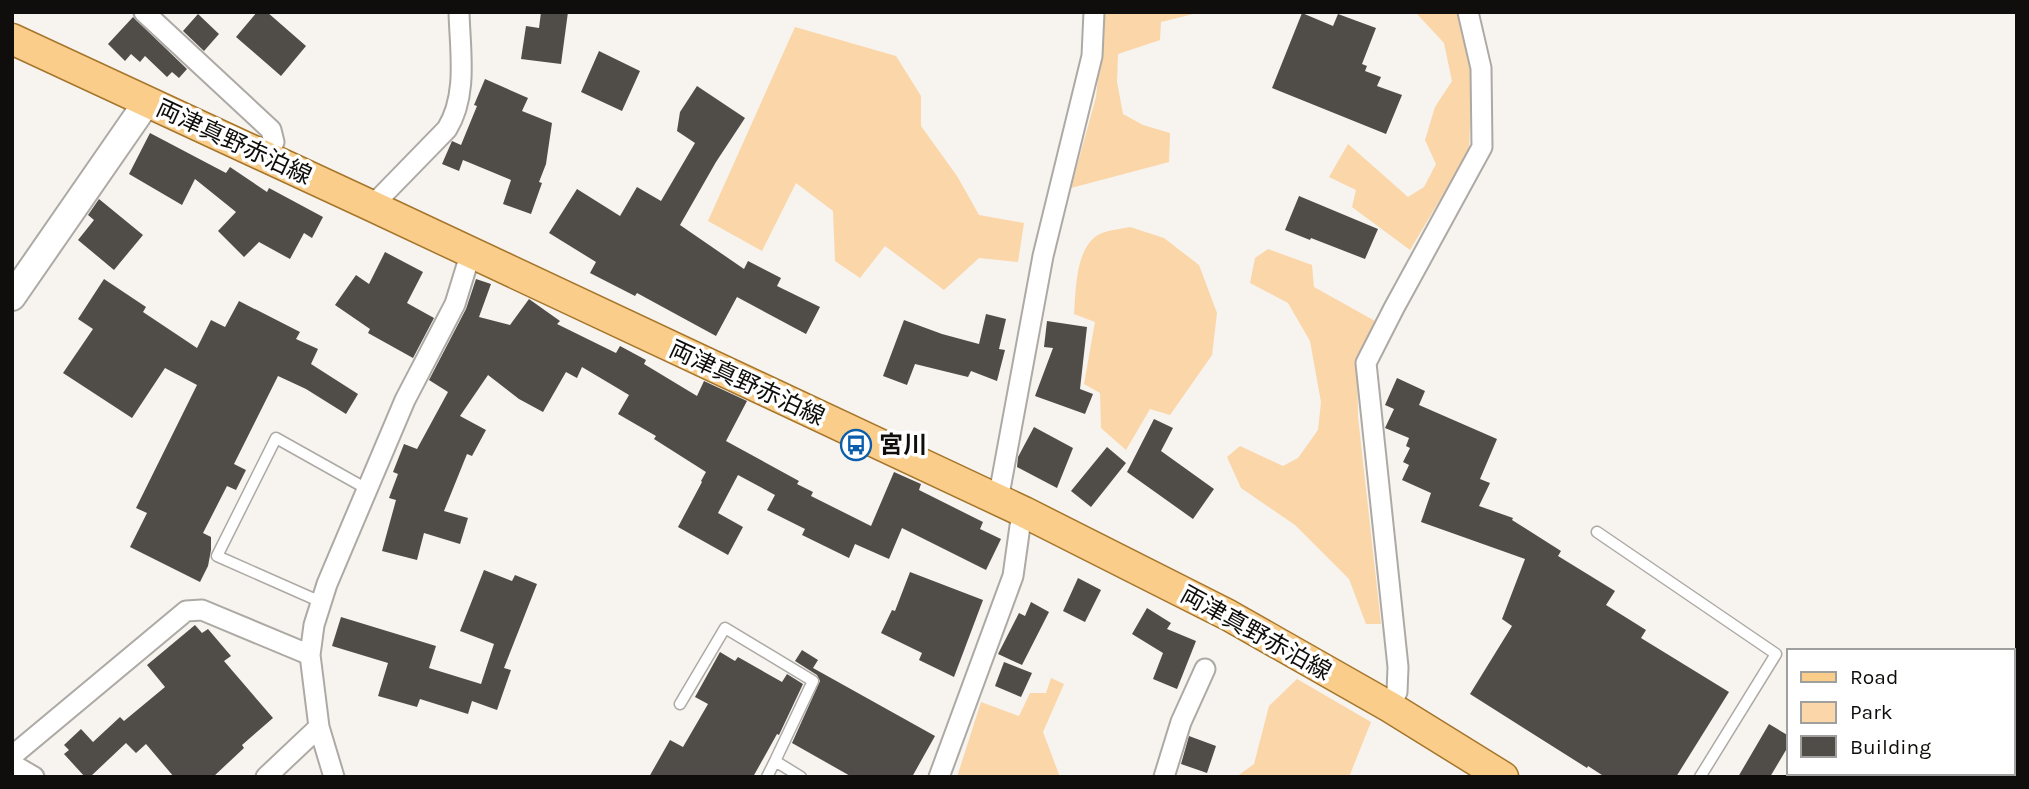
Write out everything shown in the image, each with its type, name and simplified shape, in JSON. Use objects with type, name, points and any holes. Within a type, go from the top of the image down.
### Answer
[{"type":"main road","name":"両津真野赤泊線","points":[[12,39],[1011,506],[1228,615],[1390,707],[1503,777]]},
{"type":"street","points":[[144,12],[271,130],[274,142],[268,157]]},
{"type":"street","points":[[372,205],[447,129],[454,117],[461,89],[459,12]]},
{"type":"street","points":[[939,777],[1013,576],[1020,526],[1011,506],[1043,256],[1092,56],[1094,12]]},
{"type":"street","points":[[1390,707],[1397,692],[1398,667],[1366,363],[1482,147],[1480,68],[1468,12]]},
{"type":"street","points":[[12,297],[146,102]]},
{"type":"street","points":[[334,777],[319,727],[310,655],[314,625],[327,584],[405,400],[455,304],[471,252]]},
{"type":"street","points":[[12,756],[186,611],[202,610],[310,655]]},
{"type":"street","points":[[1164,777],[1181,722],[1205,668]]},
{"type":"street","points":[[266,777],[319,727]]},
{"type":"street","points":[[12,764],[34,777]]},
{"type":"lane","points":[[321,602],[218,556],[276,438],[367,489]]},
{"type":"lane","points":[[1597,532],[1776,654],[1700,777]]},
{"type":"lane","points":[[680,704],[725,628],[813,681],[767,777]]},
{"type":"lane","points":[[775,761],[801,777]]},
{"type":"green space","points":[[1105,12],[1201,12],[1161,22],[1160,40],[1118,54],[1117,82],[1123,114],[1143,125],[1170,133],[1169,162],[1071,188],[1096,97]]},
{"type":"green space","points":[[1408,12],[1459,12],[1472,70],[1469,151],[1410,250],[1352,207],[1356,190],[1329,177],[1348,144],[1408,197],[1424,187],[1436,164],[1425,140],[1435,107],[1452,81],[1444,43],[1417,14]]},
{"type":"green space","points":[[795,27],[896,56],[921,96],[921,126],[957,176],[979,215],[1024,223],[1018,262],[979,258],[944,290],[885,246],[860,278],[835,261],[833,211],[796,183],[762,251],[708,221]]},
{"type":"green space","points":[[1130,227],[1164,238],[1199,265],[1217,313],[1212,355],[1170,415],[1150,409],[1126,450],[1101,428],[1100,393],[1084,384],[1095,322],[1074,314],[1079,269],[1087,247],[1102,233]]},
{"type":"green space","points":[[1268,249],[1312,265],[1314,287],[1375,321],[1357,363],[1358,417],[1381,624],[1366,624],[1349,579],[1295,525],[1241,488],[1227,457],[1240,446],[1283,466],[1298,458],[1318,430],[1321,402],[1310,341],[1288,303],[1250,283],[1255,258]]},
{"type":"green space","points":[[1051,678],[1064,684],[1043,732],[1060,777],[957,777],[981,702],[1019,716],[1030,693],[1046,693]]},
{"type":"green space","points":[[1297,679],[1371,722],[1349,777],[1236,777],[1254,764],[1269,706]]},
{"type":"building","points":[[257,12],[267,12],[306,46],[281,76],[236,37]]},
{"type":"building","points":[[541,12],[568,12],[561,64],[521,59],[526,26],[539,28]]},
{"type":"building","points":[[1302,13],[1333,26],[1338,14],[1376,28],[1362,64],[1367,66],[1365,71],[1381,77],[1377,86],[1402,95],[1386,134],[1272,88]]},
{"type":"building","points":[[198,14],[219,34],[204,51],[183,31]]},
{"type":"building","points":[[133,17],[187,69],[179,78],[172,72],[167,77],[145,56],[140,62],[131,54],[125,61],[108,44]]},
{"type":"building","points":[[599,51],[640,71],[622,111],[581,92]]},
{"type":"building","points":[[485,79],[528,98],[522,111],[552,123],[546,164],[539,182],[542,183],[531,214],[503,204],[511,180],[463,160],[459,171],[442,164],[452,141],[461,145]]},
{"type":"building","points":[[697,86],[745,118],[680,225],[744,269],[748,261],[781,278],[777,286],[820,307],[806,334],[737,297],[716,336],[637,293],[635,296],[590,273],[596,262],[549,233],[577,189],[620,216],[637,187],[661,201],[695,143],[677,131],[680,112]]},
{"type":"building","points":[[150,133],[226,173],[230,167],[267,192],[269,188],[323,217],[312,238],[304,233],[290,259],[259,242],[244,257],[218,231],[236,212],[195,179],[182,205],[129,174]]},
{"type":"building","points":[[1299,196],[1378,229],[1365,259],[1285,230]]},
{"type":"building","points":[[99,199],[143,235],[114,270],[78,240],[94,220],[88,215]]},
{"type":"building","points":[[385,252],[423,272],[407,303],[434,318],[413,358],[368,333],[370,329],[335,305],[356,275],[369,284]]},
{"type":"building","points":[[104,279],[146,307],[143,312],[197,348],[211,320],[225,327],[239,301],[300,332],[296,339],[318,349],[311,364],[358,394],[346,414],[306,389],[278,376],[234,464],[246,470],[236,490],[227,486],[203,533],[211,537],[211,550],[208,566],[200,582],[130,547],[147,513],[136,508],[197,385],[165,368],[132,418],[63,373],[93,329],[78,319]]},
{"type":"building","points":[[476,279],[491,284],[479,317],[510,325],[529,299],[560,321],[557,324],[616,353],[620,346],[646,360],[644,364],[697,396],[704,381],[747,401],[726,441],[799,481],[797,484],[813,492],[811,496],[871,526],[894,472],[921,484],[919,490],[983,522],[980,529],[1001,539],[986,570],[902,528],[889,559],[855,544],[849,558],[802,535],[805,529],[767,510],[775,495],[738,475],[718,513],[743,527],[728,555],[678,527],[706,472],[654,439],[656,436],[618,414],[629,395],[582,367],[577,378],[566,372],[543,412],[519,399],[488,375],[460,416],[486,430],[472,456],[467,454],[444,511],[468,518],[460,544],[424,533],[417,560],[382,551],[396,500],[389,498],[398,474],[393,472],[404,444],[417,449],[448,392],[429,380],[466,309]]},
{"type":"building","points":[[986,314],[1006,319],[999,349],[1005,350],[997,381],[971,371],[968,377],[915,364],[907,385],[883,376],[904,320],[979,344]]},
{"type":"building","points":[[1047,321],[1087,327],[1080,389],[1093,394],[1085,414],[1035,396],[1053,348],[1044,347]]},
{"type":"building","points":[[1397,378],[1425,391],[1419,405],[1497,439],[1480,479],[1490,483],[1479,506],[1513,518],[1512,520],[1561,551],[1558,556],[1615,591],[1606,605],[1646,630],[1641,638],[1729,692],[1676,777],[1605,777],[1470,694],[1512,626],[1502,619],[1525,559],[1421,522],[1431,493],[1402,480],[1409,465],[1403,462],[1410,448],[1406,446],[1409,438],[1385,428],[1394,409],[1385,405]]},
{"type":"building","points":[[1154,419],[1173,428],[1161,451],[1214,489],[1193,519],[1127,472]]},
{"type":"building","points":[[1034,427],[1073,448],[1057,488],[1017,467],[1018,457]]},
{"type":"building","points":[[1107,447],[1126,463],[1091,507],[1071,491]]},
{"type":"building","points":[[484,570],[512,581],[515,575],[537,584],[504,668],[511,670],[497,710],[472,701],[468,714],[420,699],[417,707],[378,696],[388,663],[332,646],[341,617],[436,646],[429,668],[481,684],[494,644],[460,631]]},
{"type":"building","points":[[910,572],[983,600],[954,677],[919,660],[922,653],[881,633],[892,610],[895,611]]},
{"type":"building","points":[[1078,578],[1101,590],[1085,622],[1063,611]]},
{"type":"building","points":[[1031,602],[1049,612],[1022,665],[998,654],[1019,613],[1025,616]]},
{"type":"building","points":[[1147,608],[1171,623],[1167,629],[1196,641],[1177,689],[1153,679],[1163,653],[1132,634]]},
{"type":"building","points":[[195,625],[202,633],[208,629],[231,656],[224,661],[273,718],[242,745],[244,748],[213,777],[174,777],[146,744],[136,753],[126,743],[90,777],[85,777],[64,754],[69,750],[64,745],[81,729],[93,742],[120,717],[124,721],[165,687],[147,665]]},
{"type":"building","points":[[802,650],[818,660],[813,668],[935,736],[912,777],[852,777],[792,743],[820,681],[817,675],[795,661]]},
{"type":"building","points":[[720,652],[735,661],[738,657],[782,682],[787,674],[803,684],[779,735],[777,734],[753,777],[649,777],[670,740],[683,747],[708,704],[695,697]]},
{"type":"building","points":[[1004,662],[1032,673],[1021,697],[995,686]]},
{"type":"building","points":[[1769,724],[1787,735],[1787,748],[1770,777],[1738,777]]},
{"type":"building","points":[[1189,736],[1216,746],[1207,773],[1181,764]]},
{"type":"place","name":"宮川","points":[[856,445]]}]
